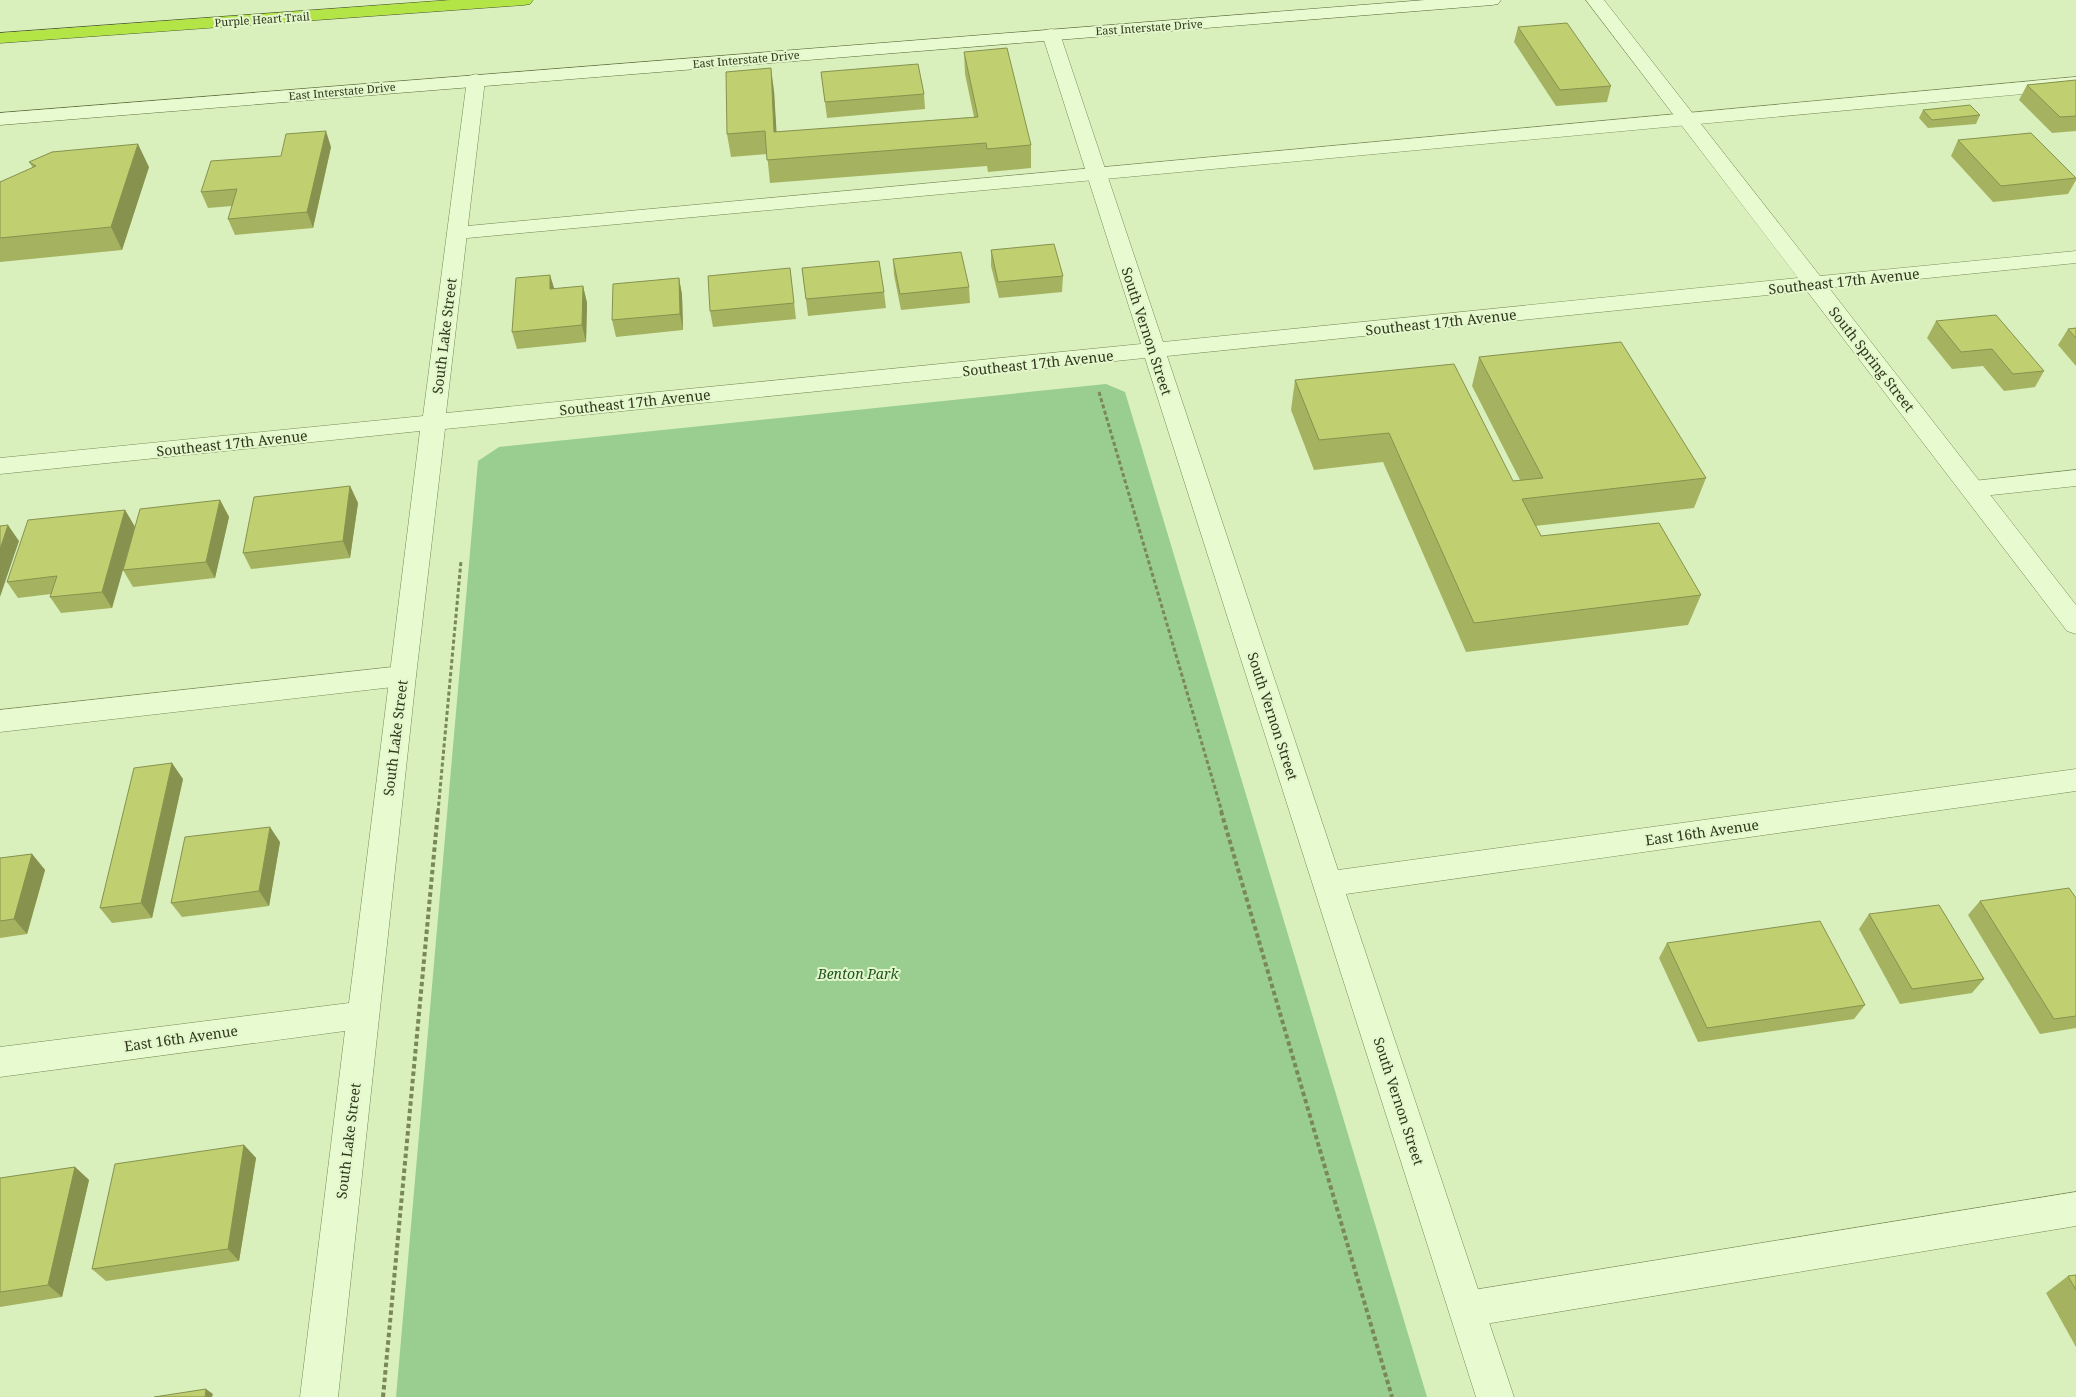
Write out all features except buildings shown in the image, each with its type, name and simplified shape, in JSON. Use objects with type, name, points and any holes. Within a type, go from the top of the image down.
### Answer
[{"type":"highway","name":"Purple Heart Trail","points":[[0,38],[524,0]]},
{"type":"street","name":"East Interstate Drive","points":[[0,119],[1492,0]]},
{"type":"street","name":"South Spring Street","points":[[1595,0],[2076,624]]},
{"type":"street","name":"South Vernon Street","points":[[1051,34],[1496,1397]]},
{"type":"street","name":"South Lake Street","points":[[319,1397],[402,676],[476,80]]},
{"type":"street","points":[[457,233],[2076,83]]},
{"type":"street","points":[[0,111],[43,115]]},
{"type":"street","name":"Southeast 17th Avenue","points":[[0,466],[2076,257]]},
{"type":"street","points":[[1973,489],[2076,478]]},
{"type":"street","points":[[0,720],[402,676]]},
{"type":"street","name":"East 16th Avenue","points":[[1328,884],[2076,780]]},
{"type":"street","name":"East 16th Avenue","points":[[0,1062],[362,1015]]},
{"type":"street","points":[[1467,1309],[2076,1209]]},
{"type":"path","points":[[1098,388],[1392,1397]]},
{"type":"path","points":[[384,1397],[461,560]]},
{"type":"green space","name":"Benton Park","points":[[1106,384],[1125,392],[1427,1397],[396,1397],[478,461],[499,447]]}]
